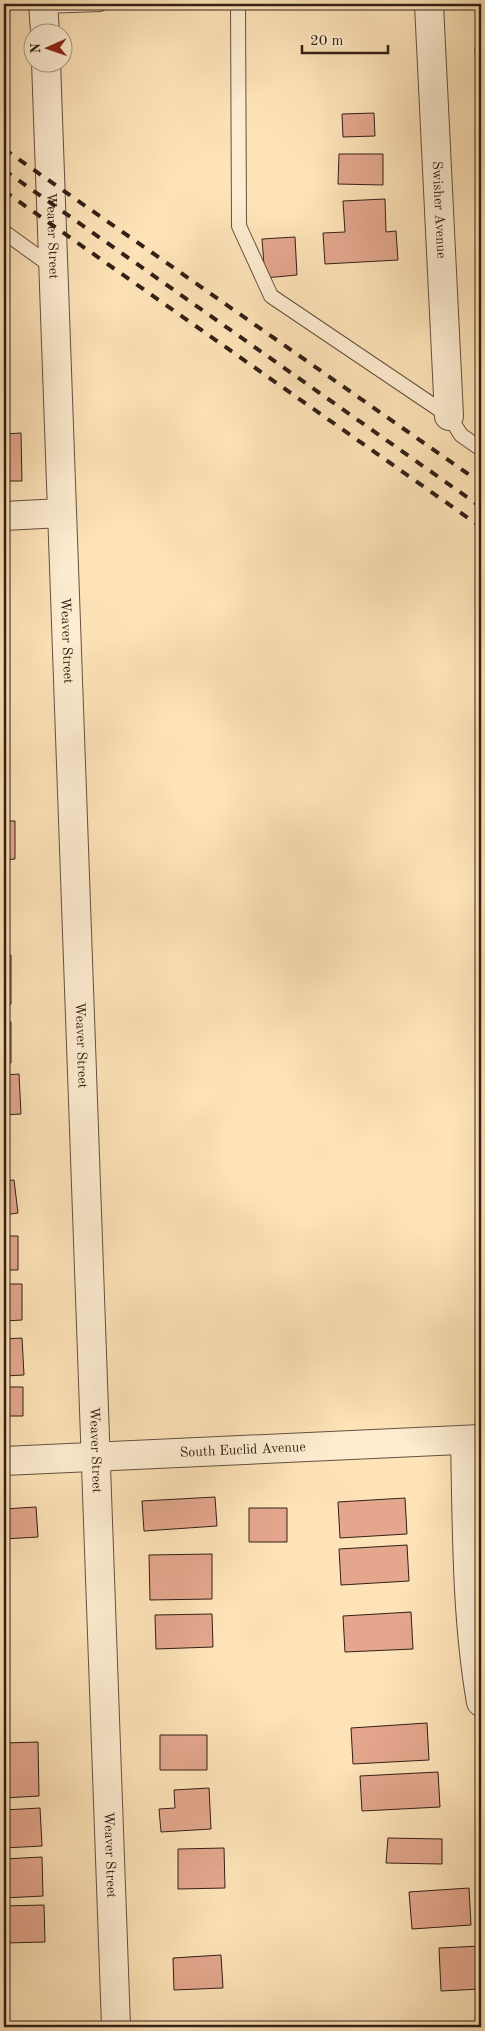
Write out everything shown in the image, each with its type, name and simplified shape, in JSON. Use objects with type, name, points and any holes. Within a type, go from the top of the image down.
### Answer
[{"type":"street","name":"Swisher Avenue","points":[[430,4],[449,416]]},
{"type":"street","name":"Weaver Street","points":[[46,72],[116,2027]]},
{"type":"street","points":[[4,516],[61,513]]},
{"type":"street","points":[[473,1440],[467,1547],[472,1632],[481,1702]]},
{"type":"street","name":"South Euclid Avenue","points":[[4,1461],[97,1455],[473,1440]]},
{"type":"lane","points":[[44,14],[100,4]]},
{"type":"lane","points":[[238,4],[239,226],[271,296],[449,416],[461,435],[481,449]]},
{"type":"lane","points":[[4,232],[54,269]]},
{"type":"building","points":[[475,48],[481,48],[481,85],[477,85]]},
{"type":"building","points":[[374,113],[375,136],[343,137],[342,114]]},
{"type":"building","points":[[339,154],[383,154],[383,185],[338,184]]},
{"type":"building","points":[[385,199],[386,232],[396,231],[398,260],[325,264],[323,233],[345,232],[343,201]]},
{"type":"building","points":[[295,237],[297,275],[265,278],[262,239]]},
{"type":"building","points":[[21,433],[22,481],[4,481],[4,434]]},
{"type":"building","points":[[4,821],[15,821],[15,859],[4,860]]},
{"type":"building","points":[[5,875],[6,913],[4,913]]},
{"type":"building","points":[[4,955],[11,955],[11,1004],[4,1004]]},
{"type":"building","points":[[4,1022],[11,1022],[11,1063],[4,1063]]},
{"type":"building","points":[[19,1074],[21,1114],[4,1115],[4,1075]]},
{"type":"building","points":[[14,1180],[18,1213],[4,1215],[4,1181]]},
{"type":"building","points":[[4,1236],[18,1236],[18,1270],[4,1270]]},
{"type":"building","points":[[4,1284],[22,1284],[22,1320],[4,1321]]},
{"type":"building","points":[[22,1338],[24,1375],[4,1376],[4,1339]]},
{"type":"building","points":[[4,1387],[23,1387],[23,1416],[4,1416]]},
{"type":"building","points":[[215,1497],[217,1526],[144,1531],[142,1501]]},
{"type":"building","points":[[405,1498],[407,1534],[340,1538],[338,1502]]},
{"type":"building","points":[[36,1507],[38,1537],[4,1539],[4,1509]]},
{"type":"building","points":[[249,1508],[287,1508],[287,1542],[249,1542]]},
{"type":"building","points":[[407,1545],[409,1581],[341,1585],[339,1549]]},
{"type":"building","points":[[212,1554],[212,1599],[150,1600],[149,1555]]},
{"type":"building","points":[[411,1612],[413,1649],[345,1652],[343,1616]]},
{"type":"building","points":[[212,1614],[213,1647],[156,1649],[155,1615]]},
{"type":"building","points":[[427,1723],[429,1760],[353,1764],[351,1728]]},
{"type":"building","points":[[160,1735],[207,1735],[207,1770],[160,1770]]},
{"type":"building","points":[[38,1742],[39,1796],[4,1798],[4,1743]]},
{"type":"building","points":[[438,1772],[440,1807],[362,1811],[360,1776]]},
{"type":"building","points":[[209,1788],[211,1829],[161,1832],[159,1809],[175,1808],[174,1790]]},
{"type":"building","points":[[40,1808],[42,1846],[4,1848],[4,1810]]},
{"type":"building","points":[[388,1838],[442,1839],[442,1864],[386,1863]]},
{"type":"building","points":[[224,1848],[225,1888],[178,1889],[178,1849]]},
{"type":"building","points":[[42,1857],[43,1896],[4,1898],[4,1859]]},
{"type":"building","points":[[469,1888],[471,1925],[412,1929],[409,1892]]},
{"type":"building","points":[[44,1905],[45,1942],[4,1943],[4,1906]]},
{"type":"building","points":[[481,1946],[481,1989],[441,1991],[439,1948]]},
{"type":"building","points":[[221,1955],[223,1988],[174,1990],[173,1958]]},
{"type":"railway","points":[[4,149],[481,483]]},
{"type":"railway","points":[[4,170],[481,507]]},
{"type":"railway","points":[[4,191],[481,527]]}]
